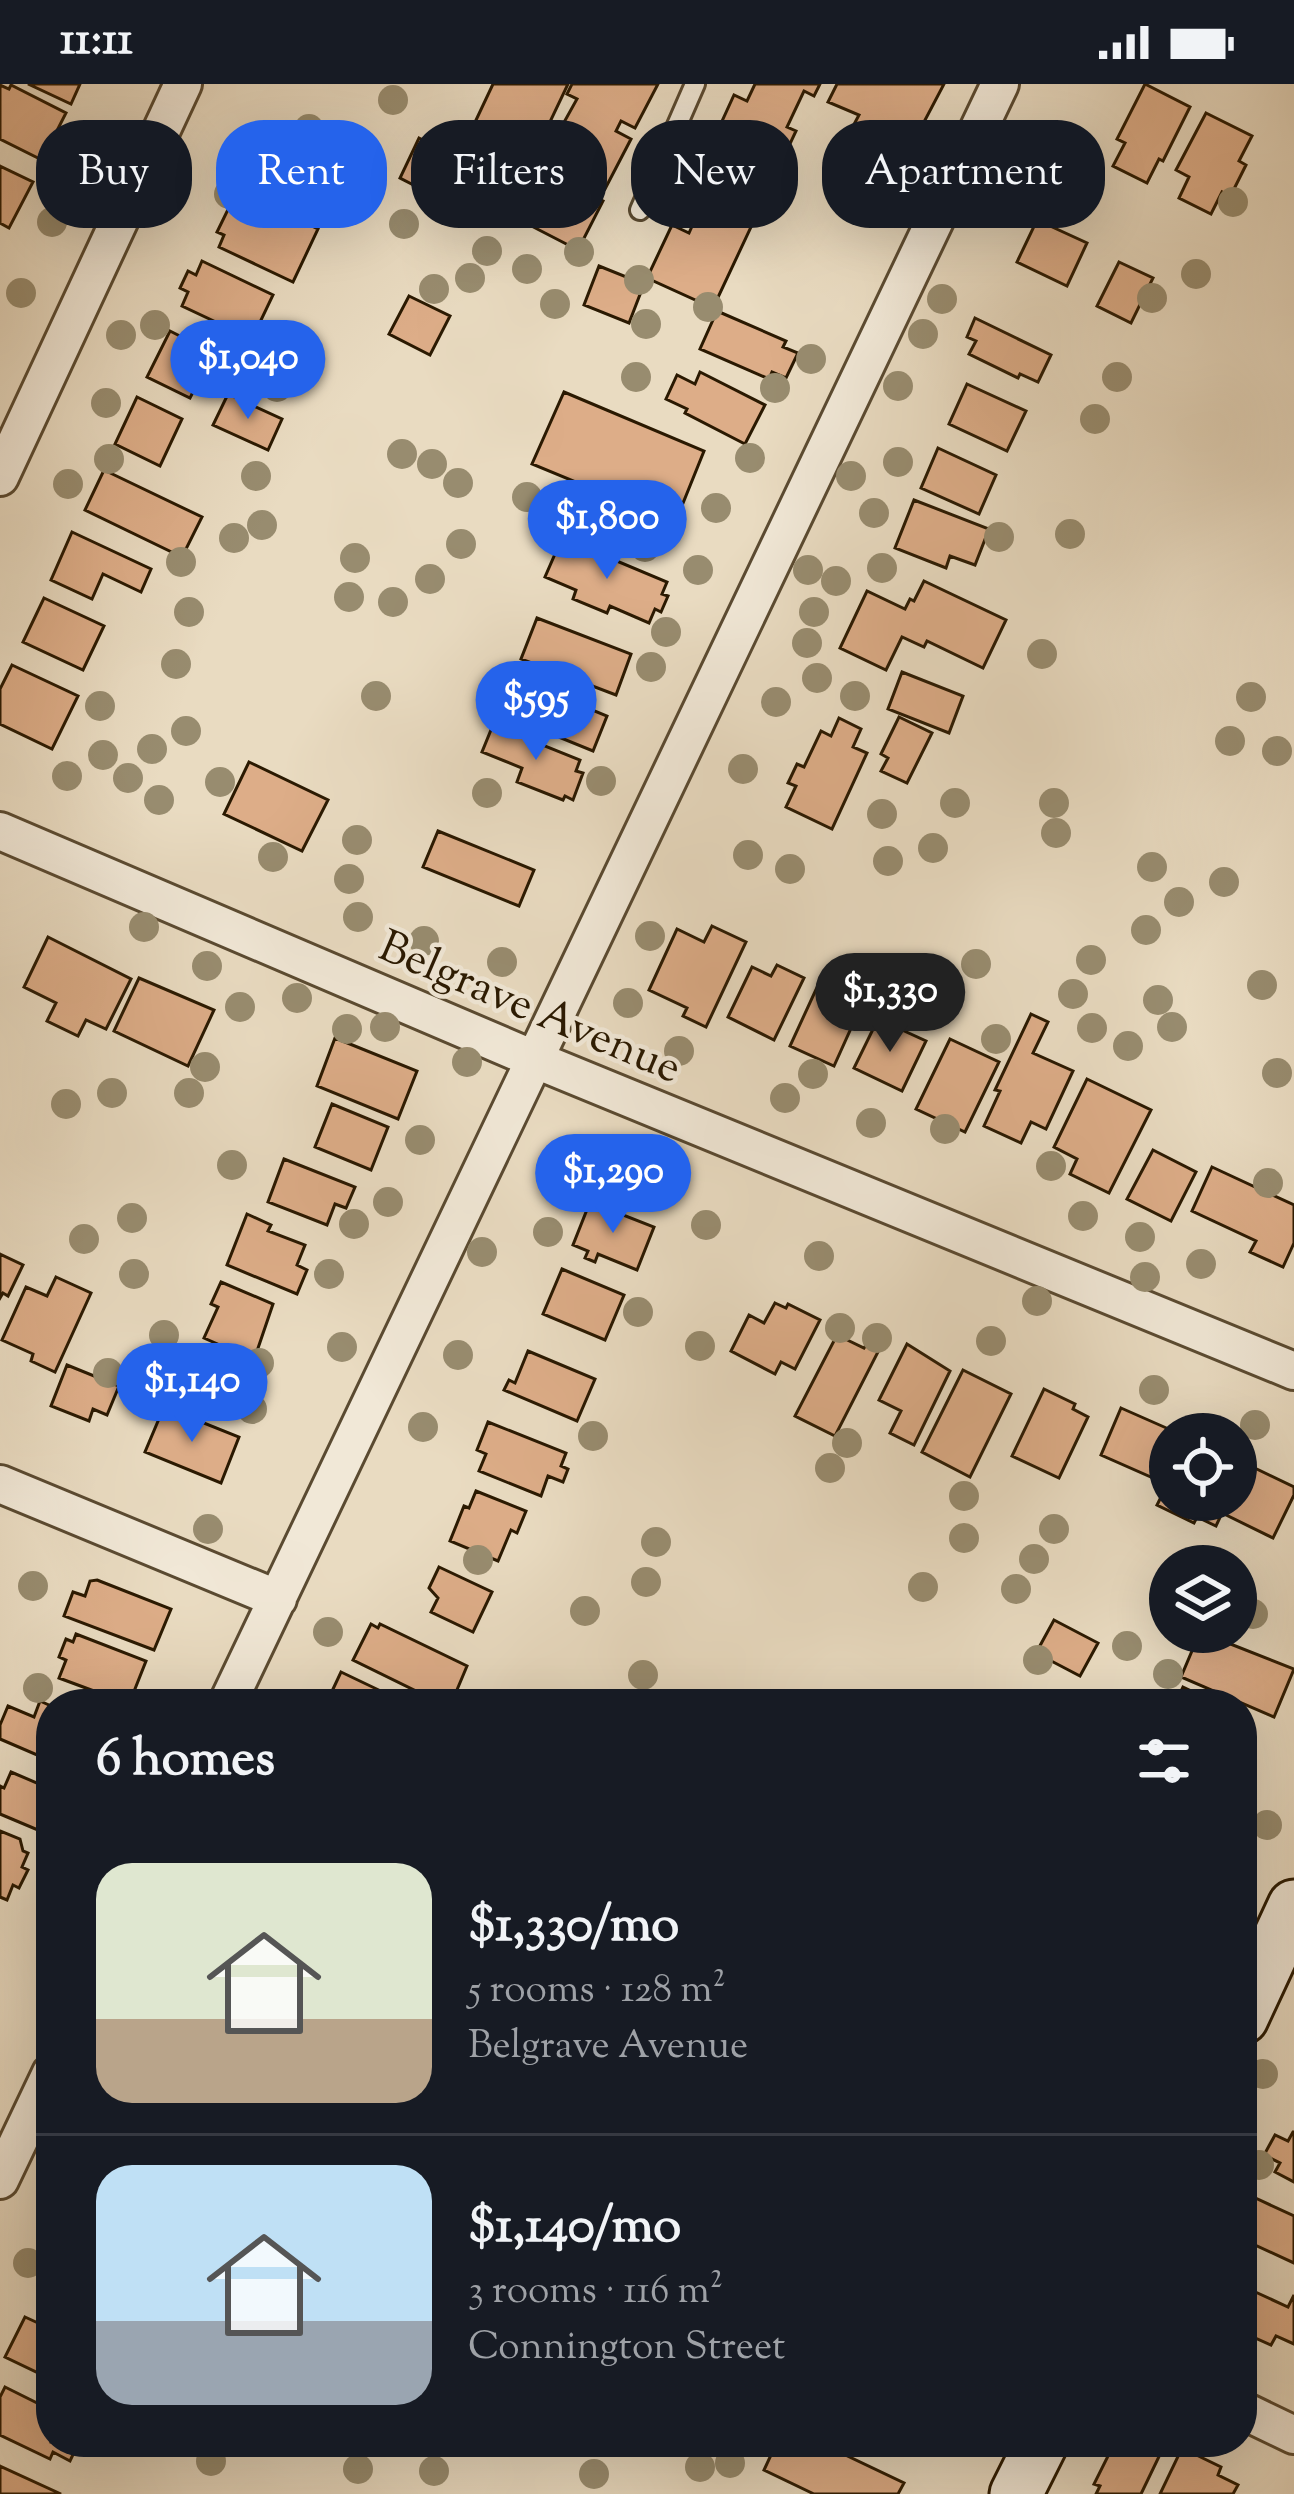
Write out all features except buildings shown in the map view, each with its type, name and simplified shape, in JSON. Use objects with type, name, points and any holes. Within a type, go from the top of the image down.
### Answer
[{"type":"street","points":[[0,477],[183,84]]},
{"type":"street","points":[[234,1689],[1000,84]]},
{"type":"street","name":"Belgrave Avenue","points":[[0,831],[536,1060],[1294,1371]]},
{"type":"street","points":[[0,1484],[278,1598]]},
{"type":"street","points":[[1257,1986],[1294,1906]]},
{"type":"street","points":[[0,2180],[14,2114],[36,2090]]},
{"type":"street","points":[[1257,2417],[1294,2435]]},
{"type":"street","points":[[1016,2494],[1034,2457]]},
{"type":"lane","points":[[679,120],[695,84]]}]
